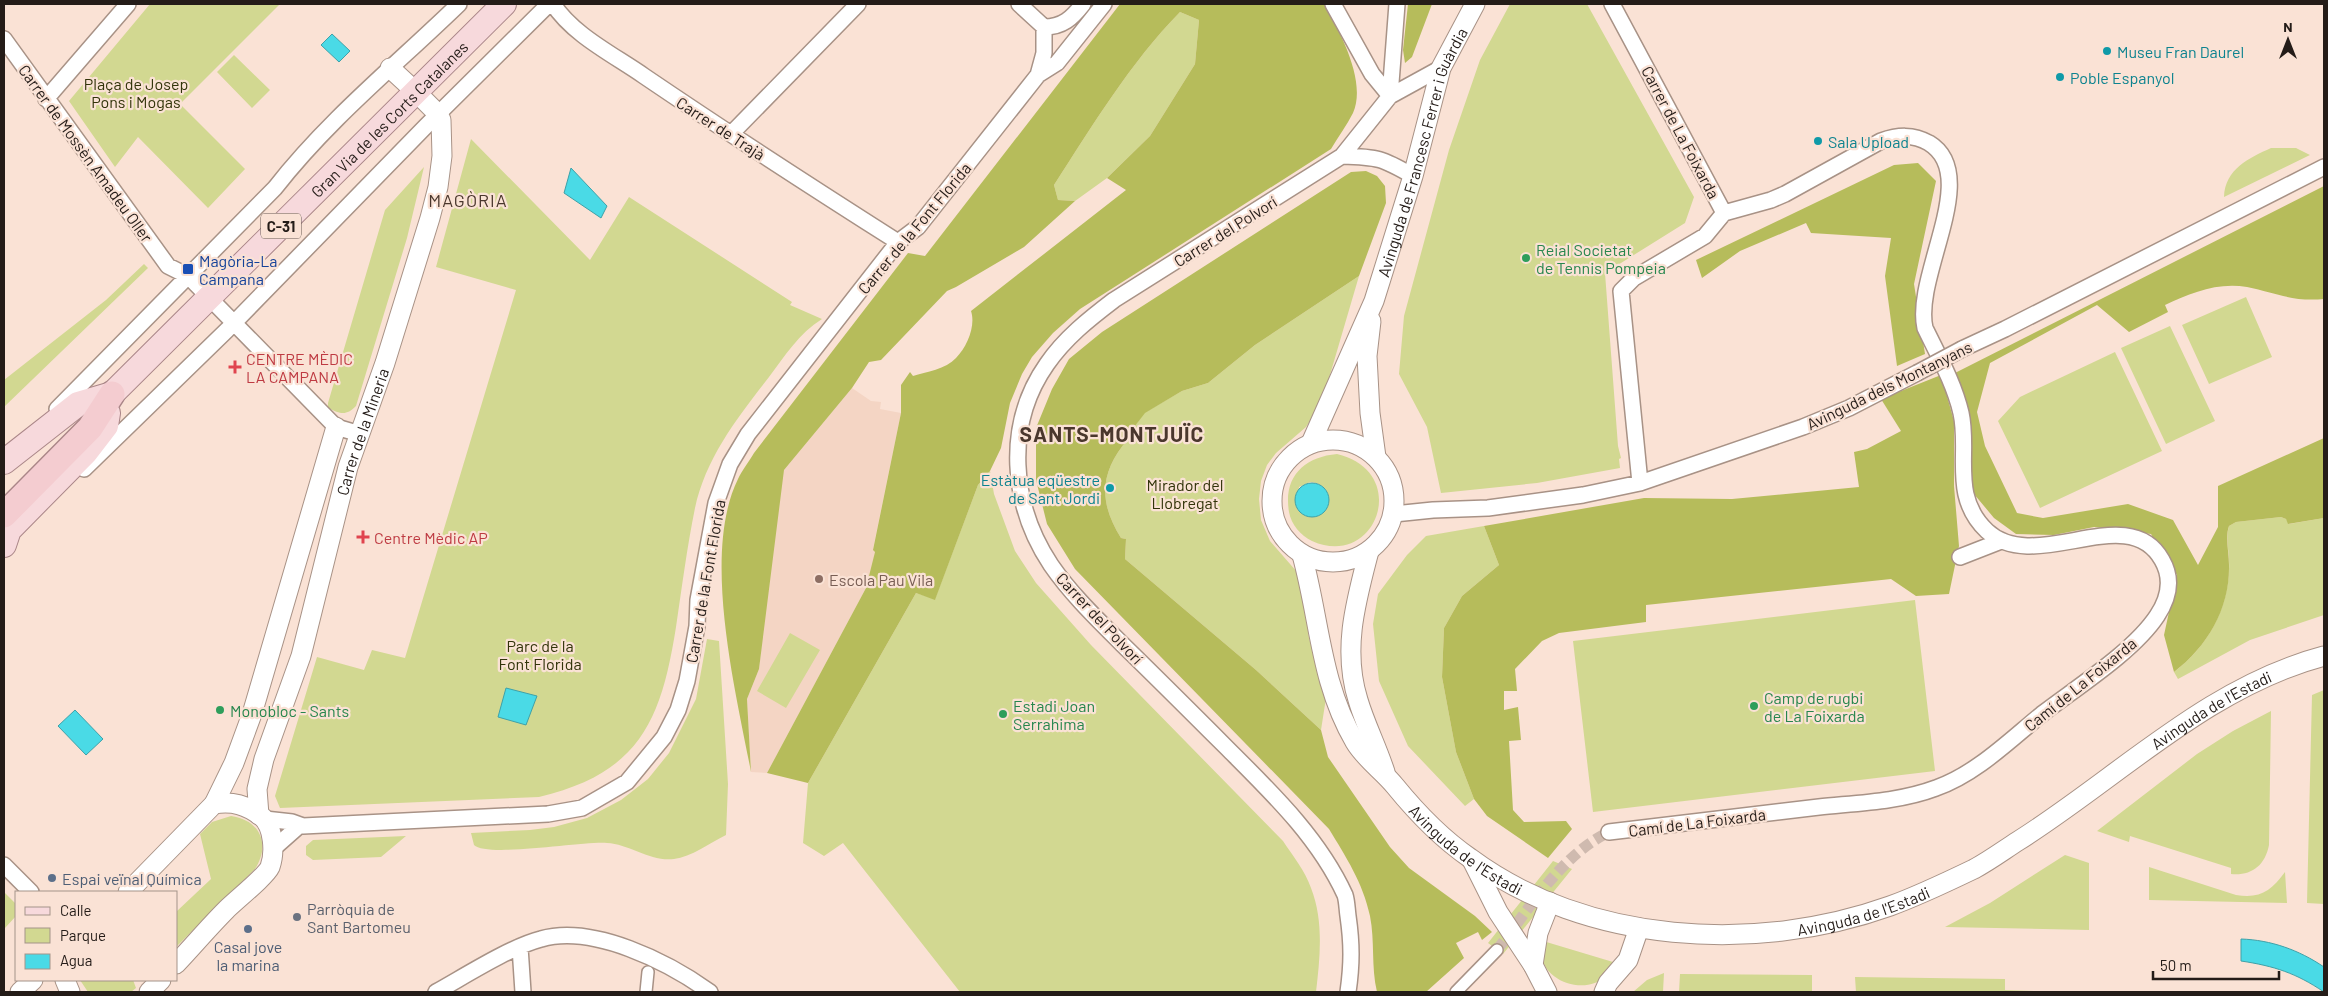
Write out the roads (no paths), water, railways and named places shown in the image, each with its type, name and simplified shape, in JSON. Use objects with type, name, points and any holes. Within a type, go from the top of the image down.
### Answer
[{"type":"highway","name":"Gran Via de les Corts Catalanes","points":[[4,491],[41,454],[112,394]]},
{"type":"highway","name":"Gran Via de les Corts Catalanes","points":[[4,515],[90,428],[112,394]]},
{"type":"main road","name":"Gran Via de les Corts Catalanes","points":[[112,394],[504,4]]},
{"type":"main road","points":[[4,462],[78,404],[112,394],[106,426],[86,452],[9,530],[5,544]]},
{"type":"street","points":[[46,99],[128,4]]},
{"type":"street","points":[[4,462],[390,68],[459,4]]},
{"type":"street","points":[[5,544],[234,322],[438,114],[551,4]]},
{"type":"street","name":"Carrer de Trajà","points":[[551,4],[562,18],[593,41],[731,134],[898,242]]},
{"type":"street","points":[[731,134],[858,4]]},
{"type":"street","points":[[1019,4],[1044,27],[1055,27],[1066,22],[1083,4]]},
{"type":"street","name":"Carrer de la Font Florida","points":[[262,817],[292,822],[298,826],[548,814],[582,808],[627,782],[664,737],[678,710],[687,681],[697,626],[698,600],[716,503],[730,464],[748,434],[898,242],[918,228],[1038,75],[1057,63],[1104,4]]},
{"type":"street","points":[[1333,4],[1372,74],[1390,96]]},
{"type":"street","points":[[1390,96],[1397,4]]},
{"type":"street","name":"Avinguda de Francesc Ferrer i Guàrdia","points":[[1311,443],[1374,301],[1413,176],[1441,68],[1475,4]]},
{"type":"street","name":"Carrer de La Foixarda","points":[[1612,4],[1724,213],[1705,236],[1634,278],[1621,291],[1640,483]]},
{"type":"street","name":"Carrer de la Font Florida","points":[[1038,75],[1044,53],[1044,27]]},
{"type":"street","name":"Carrer de Mossèn Amadeu Oller","points":[[4,39],[168,266],[188,276]]},
{"type":"street","points":[[390,68],[438,114]]},
{"type":"street","name":"Carrer del Polvorí","points":[[1348,992],[1352,953],[1346,897],[1320,849],[1264,786],[1074,594],[1051,565],[1025,510],[1017,470],[1020,429],[1032,390],[1046,365],[1059,348],[1085,322],[1114,300],[1342,156],[1390,96],[1441,68]]},
{"type":"street","name":"Carrer de la Mineria","points":[[274,849],[262,817],[257,789],[264,759],[301,656],[348,467],[385,363],[430,218],[442,156],[442,124],[438,114]]},
{"type":"street","points":[[1724,213],[1753,206],[1785,194],[1881,141],[1894,137],[1920,138],[1944,155],[1949,169],[1948,200],[1925,293],[1923,316],[1925,328],[1947,375],[1960,411],[1963,439],[1962,472],[1970,504],[1987,530],[2001,541]]},
{"type":"street","points":[[1342,156],[1381,159],[1413,176]]},
{"type":"street","name":"Avinguda dels Montanyans","points":[[1394,514],[1433,510],[1488,508],[1583,495],[1640,483],[1803,426],[1848,408],[2321,168]]},
{"type":"street","points":[[188,276],[336,427],[360,434]]},
{"type":"street","name":"Avinguda de Francesc Ferrer i Guàrdia","points":[[1374,301],[1367,356],[1370,412],[1376,457]]},
{"type":"street","name":"Carrer de la Mineria","points":[[129,891],[214,804],[234,763],[252,714],[336,427]]},
{"type":"street","points":[[1328,440],[1346,441],[1362,447],[1376,457],[1389,474],[1394,493],[1394,514],[1388,529],[1380,541],[1368,552],[1353,559],[1336,563],[1318,561],[1302,555],[1287,542],[1276,525],[1272,506],[1273,486],[1281,468],[1294,453],[1311,443],[1328,440]]},
{"type":"street","name":"Camí de La Foixarda","points":[[1609,832],[1883,800],[1936,788],[1976,766],[2123,651],[2157,616],[2166,598],[2170,584],[2168,573],[2153,547],[2144,540],[2130,536],[2111,536],[2025,546],[2001,541]]},
{"type":"street","points":[[1960,557],[2001,541]]},
{"type":"street","name":"Avinguda de l'Estadi","points":[[1368,552],[1351,622],[1351,663],[1357,697],[1386,775]]},
{"type":"street","name":"Avinguda de l'Estadi","points":[[1302,555],[1313,593],[1319,644],[1339,709],[1357,746],[1427,821],[1472,860],[1512,884],[1550,902],[1590,916],[1639,928],[1715,936],[1764,934],[1830,922],[1890,906],[1976,868],[2060,814],[2208,707],[2290,665],[2324,656]]},
{"type":"street","points":[[214,804],[235,803],[249,807],[262,817]]},
{"type":"street","points":[[178,962],[225,911],[270,868],[274,849],[298,826]]},
{"type":"street","points":[[1472,860],[1498,912],[1550,990]]},
{"type":"street","points":[[4,865],[30,891]]},
{"type":"street","points":[[1533,965],[1538,932],[1550,902]]},
{"type":"street","points":[[1602,989],[1628,960],[1639,928]]},
{"type":"street","points":[[436,992],[520,947],[539,939],[559,935],[583,936],[647,956],[710,992]]},
{"type":"street","points":[[520,947],[522,992]]},
{"type":"street","points":[[1456,992],[1497,950]]},
{"type":"street","points":[[646,992],[648,972]]},
{"type":"street","points":[[20,992],[32,981]]},
{"type":"street","points":[[149,992],[160,981]]},
{"type":"water","points":[[332,34],[350,51],[339,62],[321,45]]},
{"type":"water","points":[[571,168],[607,206],[601,218],[564,193]]},
{"type":"water","points":[[1312,483],[1319,484],[1324,488],[1328,493],[1328,507],[1324,512],[1319,516],[1312,517],[1305,516],[1300,512],[1296,507],[1295,500],[1296,493],[1300,488],[1305,484]]},
{"type":"water","points":[[506,688],[537,696],[526,725],[498,717]]},
{"type":"water","points":[[75,710],[103,739],[86,755],[58,726]]},
{"type":"water","points":[[2241,939],[2263,941],[2284,947],[2324,967],[2324,992],[2284,971],[2241,961]]},
{"type":"tunnel","points":[[1497,950],[1547,884],[1561,869],[1591,842],[1609,832]]},
{"type":"place","name":"Museu Fran Daurel","points":[[2107,51]]},
{"type":"place","name":"Poble Espanyol","points":[[2060,77]]},
{"type":"place","name":"Sala Upload","points":[[1818,141]]},
{"type":"place","name":"Reial Societat de Tennis Pompeia","points":[[1526,258]]},
{"type":"place","name":"Magòria-La Campana","points":[[188,269]]},
{"type":"place","name":"CENTRE MÈDIC LA CAMPANA","points":[[235,367]]},
{"type":"place","name":"Estàtua eqüestre de Sant Jordi","points":[[1110,488]]},
{"type":"place","name":"Centre Mèdic AP","points":[[363,537]]},
{"type":"place","name":"Escola Pau Vila","points":[[819,579]]},
{"type":"place","name":"Camp de rugbi de La Foixarda","points":[[1754,706]]},
{"type":"place","name":"Monobloc - Sants","points":[[220,710]]},
{"type":"place","name":"Estadi Joan Serrahima","points":[[1003,714]]},
{"type":"place","name":"Espai veïnal Química","points":[[52,878]]},
{"type":"place","name":"Parròquia de Sant Bartomeu","points":[[297,917]]},
{"type":"place","name":"Casal jove la marina","points":[[248,929]]},
{"type":"district","name":"MAGÒRIA","points":[[468,200]]},
{"type":"district","name":"SANTS-MONTJUÏC","points":[[1112,433]]},
{"type":"park label","name":"Plaça de Josep Pons i Mogas","points":[[136,92]]},
{"type":"park label","name":"Mirador del Llobregat","points":[[1185,493]]},
{"type":"park label","name":"Parc de la Font Florida","points":[[540,654]]}]
